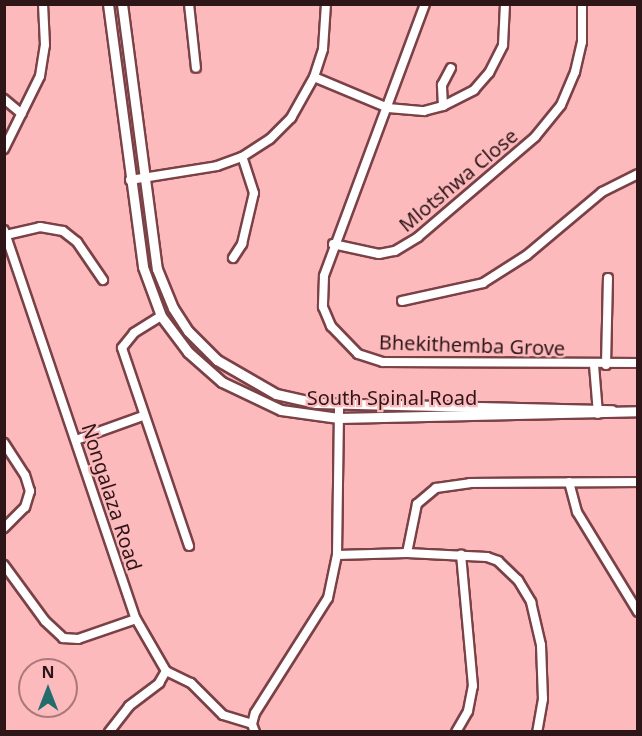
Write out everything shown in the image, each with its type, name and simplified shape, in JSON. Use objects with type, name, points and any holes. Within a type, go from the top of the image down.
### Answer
[{"type":"street","points":[[4,149],[22,114],[43,62],[43,4]]},
{"type":"street","name":"South Spinal Road","points":[[108,4],[140,251],[161,316],[188,352],[222,382],[281,410],[338,418],[598,410]]},
{"type":"street","name":"South Spinal Road","points":[[122,4],[157,269],[173,308],[188,331],[217,360],[255,385],[297,400],[339,404],[638,411]]},
{"type":"street","points":[[189,4],[196,68]]},
{"type":"street","points":[[130,180],[206,169],[242,157],[282,128],[314,77],[323,49],[326,4]]},
{"type":"street","points":[[333,244],[388,108],[425,4]]},
{"type":"street","points":[[314,77],[388,108],[424,111],[443,106],[474,90],[489,73],[503,45],[505,4]]},
{"type":"street","name":"Mlotshwa Close","points":[[333,244],[379,254],[395,251],[418,237],[535,137],[561,105],[575,72],[581,48],[582,4]]},
{"type":"street","points":[[443,106],[442,85],[451,68]]},
{"type":"street","points":[[4,99],[22,114]]},
{"type":"street","points":[[233,258],[242,244],[254,193],[242,157]]},
{"type":"street","points":[[402,301],[483,283],[527,255],[602,192],[638,174]]},
{"type":"street","points":[[5,233],[40,227],[63,231],[77,242],[103,280]]},
{"type":"street","name":"Nongalaza Road","points":[[5,233],[136,619],[166,671]]},
{"type":"street","name":"Bhekithemba Grove","points":[[333,244],[324,276],[323,307],[339,338],[358,354],[400,364],[606,365],[638,363]]},
{"type":"street","points":[[606,365],[608,278]]},
{"type":"street","points":[[161,316],[134,333],[122,348],[143,416],[189,546]]},
{"type":"street","points":[[594,365],[598,410]]},
{"type":"street","points":[[109,732],[129,706],[159,683],[166,671],[191,683],[223,715],[254,728],[328,598],[337,555],[339,404]]},
{"type":"street","points":[[76,440],[143,416]]},
{"type":"street","points":[[4,443],[25,475],[30,491],[25,507],[4,528]]},
{"type":"street","points":[[568,482],[577,512],[638,612]]},
{"type":"street","points":[[407,553],[417,504],[436,488],[470,483],[638,482]]},
{"type":"street","points":[[337,555],[407,553],[461,555],[498,561],[518,580],[531,602],[544,675],[537,732]]},
{"type":"street","points":[[456,732],[468,711],[473,686],[461,555]]},
{"type":"street","points":[[4,564],[45,621],[63,638],[78,639],[136,619]]}]
